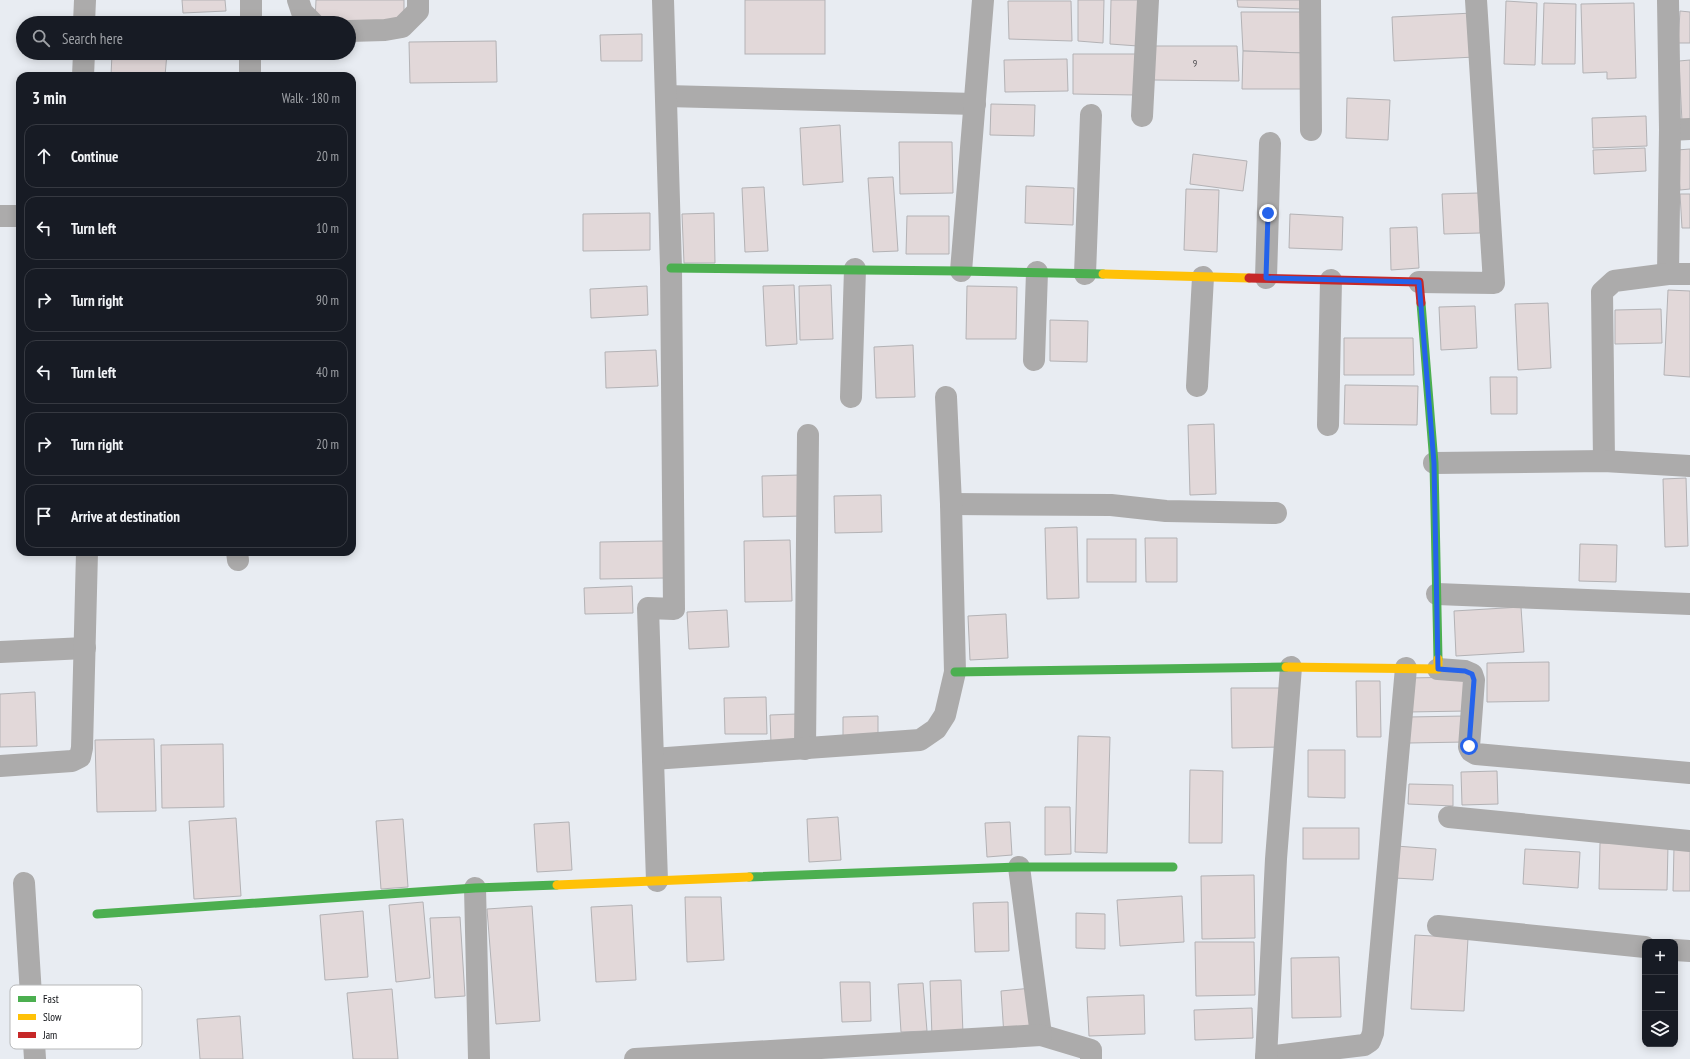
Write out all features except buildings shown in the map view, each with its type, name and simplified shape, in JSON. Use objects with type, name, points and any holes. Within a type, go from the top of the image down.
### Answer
[{"type":"street","points":[[84,16],[85,0]]},
{"type":"street","points":[[250,16],[251,0]]},
{"type":"street","points":[[298,0],[302,12],[306,16]]},
{"type":"street","points":[[356,31],[385,30],[402,27],[418,11],[418,0]]},
{"type":"street","points":[[657,881],[648,608],[674,609],[671,268],[663,0]]},
{"type":"street","points":[[961,271],[983,0]]},
{"type":"street","points":[[1142,116],[1148,0]]},
{"type":"street","points":[[1310,0],[1311,130]]},
{"type":"street","points":[[671,268],[1037,272],[1419,282],[1494,282],[1476,0]]},
{"type":"street","points":[[1668,0],[1680,130],[1668,274]]},
{"type":"street","points":[[83,72],[84,60]]},
{"type":"street","points":[[250,60],[250,72]]},
{"type":"street","points":[[666,96],[975,104]]},
{"type":"street","points":[[1085,274],[1091,115]]},
{"type":"street","points":[[1266,278],[1270,143]]},
{"type":"street","points":[[0,216],[16,216]]},
{"type":"street","points":[[852,397],[855,270]]},
{"type":"street","points":[[1034,360],[1037,272]]},
{"type":"street","points":[[1604,461],[1602,292],[1614,281],[1668,274],[1690,274]]},
{"type":"street","points":[[1197,386],[1203,277]]},
{"type":"street","points":[[1328,425],[1331,280]]},
{"type":"street","points":[[1419,282],[1434,463],[1438,669]]},
{"type":"street","points":[[653,759],[920,740],[936,729],[945,715],[955,672],[951,504],[946,397]]},
{"type":"street","points":[[805,749],[808,435]]},
{"type":"street","points":[[1434,463],[1604,461],[1690,466]]},
{"type":"street","points":[[951,504],[1111,505],[1166,511],[1276,513]]},
{"type":"street","points":[[0,766],[72,761],[80,757],[82,748],[87,556]]},
{"type":"street","points":[[1437,594],[1690,604]]},
{"type":"street","points":[[0,652],[85,648]]},
{"type":"street","points":[[955,672],[1291,667],[1406,668],[1465,671],[1472,674],[1474,680],[1469,746],[1471,751],[1476,754],[1690,773]]},
{"type":"street","points":[[1291,667],[1276,859],[1266,1058],[1364,1045],[1370,1041],[1373,1033],[1406,668]]},
{"type":"street","points":[[1449,817],[1690,841]]},
{"type":"street","points":[[1019,867],[1042,1036]]},
{"type":"street","points":[[97,914],[475,888],[1019,867],[1173,867]]},
{"type":"street","points":[[24,883],[30,985]]},
{"type":"street","points":[[475,888],[479,1059]]},
{"type":"street","points":[[1438,926],[1642,947]]},
{"type":"street","points":[[1678,950],[1690,951]]},
{"type":"street","points":[[635,1059],[1042,1036],[1091,1050],[1091,1059]]},
{"type":"street","points":[[34,1049],[35,1059]]},
{"type":"traffic: fast","points":[[671,268],[1103,274]]},
{"type":"traffic: fast","points":[[1421,303],[1434,463],[1438,659]]},
{"type":"traffic: fast","points":[[955,672],[1286,667]]},
{"type":"traffic: fast","points":[[749,877],[1019,867],[1173,867]]},
{"type":"traffic: fast","points":[[97,914],[475,888],[557,885]]},
{"type":"traffic: slow","points":[[1103,274],[1249,278]]},
{"type":"traffic: slow","points":[[1286,667],[1438,669],[1438,659]]},
{"type":"traffic: slow","points":[[557,885],[749,877]]},
{"type":"traffic: jam","points":[[1249,278],[1419,282],[1421,303]]},
{"type":"route","points":[[1268,213],[1266,278],[1419,282],[1434,463],[1438,669],[1465,671],[1472,674],[1474,680],[1469,746]]}]
